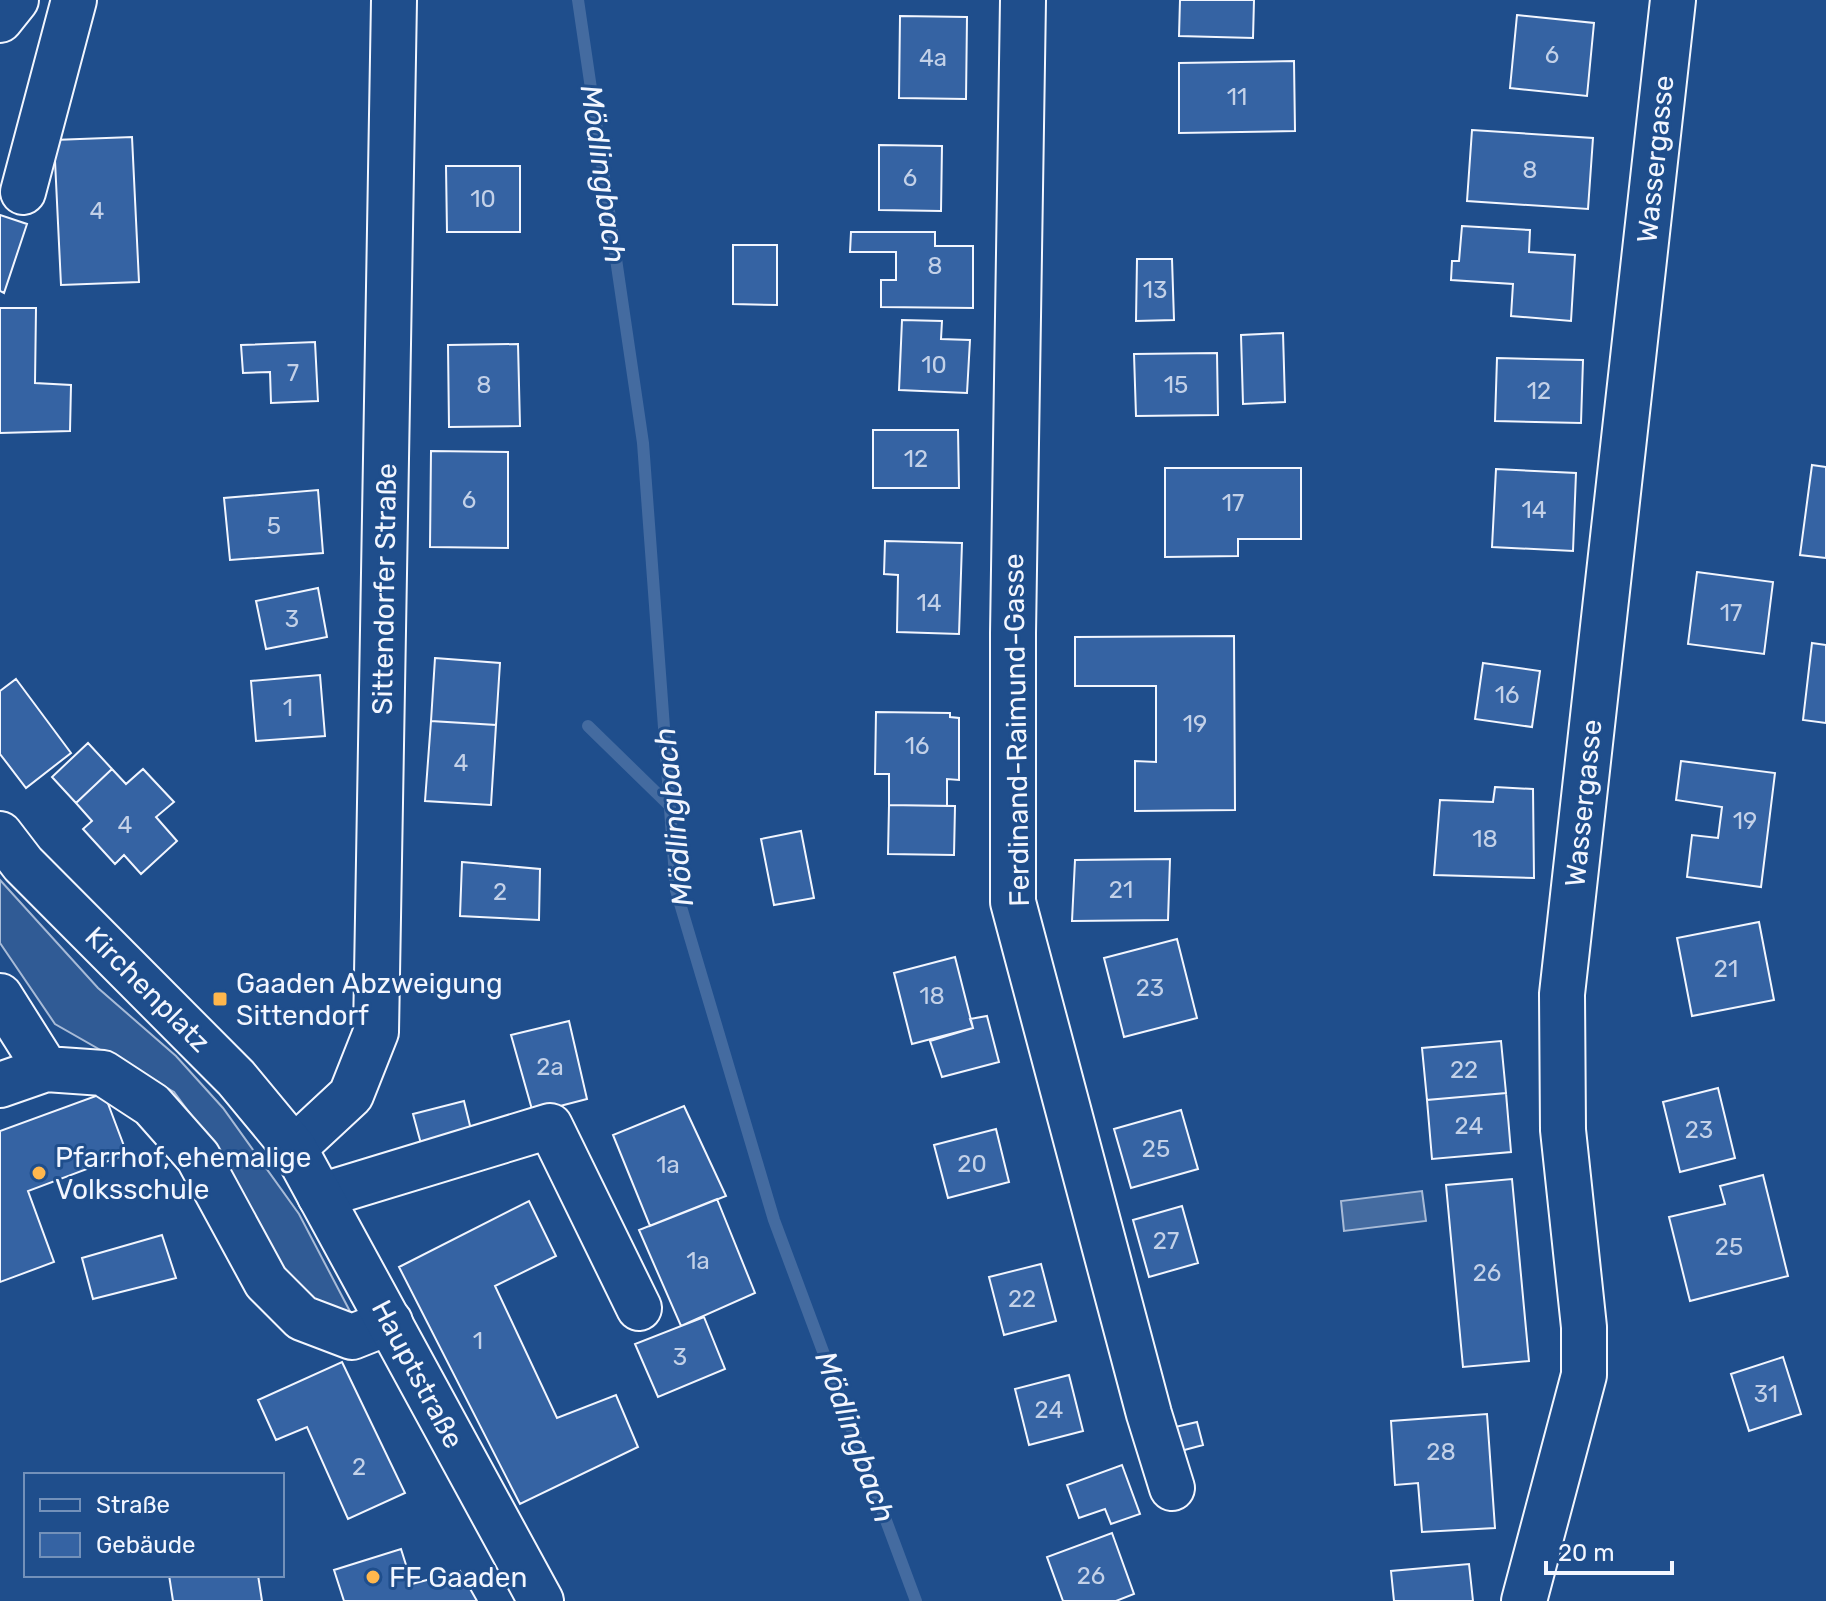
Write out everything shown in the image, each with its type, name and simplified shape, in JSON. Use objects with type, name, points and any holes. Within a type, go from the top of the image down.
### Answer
[{"type":"street","points":[[0,20],[16,0]]},
{"type":"street","points":[[23,192],[74,0]]},
{"type":"street","name":"Sittendorfer Straße","points":[[294,1148],[351,1095],[376,1032],[394,0]]},
{"type":"street","name":"Ferdinand-Raimund-Gasse","points":[[1023,0],[1013,902],[1149,1414],[1172,1488]]},
{"type":"street","name":"Wassergasse","points":[[1524,1601],[1584,1375],[1584,1327],[1563,1130],[1562,994],[1673,0]]},
{"type":"street","name":"Kirchenplatz","points":[[0,834],[23,864],[236,1078],[294,1148]]},
{"type":"street","points":[[0,996],[46,1069]]},
{"type":"street","points":[[0,1085],[46,1069],[103,1073],[152,1105],[198,1157],[266,1282],[302,1318],[352,1337],[390,1322]]},
{"type":"street","points":[[320,1196],[550,1126],[639,1308]]},
{"type":"street","name":"Hauptstraße","points":[[294,1148],[541,1601]]},
{"type":"shaded area","points":[[0,880],[98,988],[176,1056],[223,1108],[299,1214],[354,1319],[338,1318],[301,1289],[262,1240],[211,1142],[174,1092],[55,1024],[0,943]]},
{"type":"shaded area","points":[[1422,1191],[1426,1221],[1344,1231],[1341,1201]]},
{"type":"building","points":[[1180,0],[1254,0],[1253,38],[1179,36]]},
{"type":"building","points":[[1517,15],[1594,23],[1587,96],[1510,88]]},
{"type":"building","points":[[900,16],[967,17],[966,99],[899,98]]},
{"type":"building","points":[[1294,61],[1295,131],[1179,133],[1179,63]]},
{"type":"building","points":[[1472,130],[1593,138],[1588,209],[1467,201]]},
{"type":"building","points":[[132,137],[139,282],[61,285],[54,140]]},
{"type":"building","points":[[879,145],[942,146],[941,211],[879,210]]},
{"type":"building","points":[[446,166],[520,166],[520,232],[447,232]]},
{"type":"building","points":[[0,215],[27,224],[4,293],[0,291]]},
{"type":"building","points":[[1462,226],[1530,230],[1529,252],[1575,255],[1571,321],[1511,316],[1513,284],[1451,280],[1452,261],[1459,261]]},
{"type":"building","points":[[851,232],[935,232],[935,246],[973,246],[973,308],[881,307],[881,280],[896,280],[896,252],[850,252]]},
{"type":"building","points":[[733,245],[777,245],[777,305],[733,304]]},
{"type":"building","points":[[1137,259],[1172,259],[1174,320],[1136,321]]},
{"type":"building","points":[[0,308],[36,308],[35,383],[71,385],[70,431],[0,433]]},
{"type":"building","points":[[902,320],[942,321],[941,339],[970,340],[967,393],[899,390]]},
{"type":"building","points":[[1283,333],[1285,402],[1243,404],[1241,335]]},
{"type":"building","points":[[315,342],[318,401],[271,403],[270,372],[243,373],[241,345]]},
{"type":"building","points":[[518,344],[520,426],[449,427],[448,345]]},
{"type":"building","points":[[1217,353],[1218,415],[1136,416],[1134,354]]},
{"type":"building","points":[[1497,358],[1583,360],[1581,423],[1495,421]]},
{"type":"building","points":[[873,430],[958,430],[959,488],[873,488]]},
{"type":"building","points":[[431,451],[508,452],[508,548],[430,547]]},
{"type":"building","points":[[1812,465],[1826,467],[1826,558],[1800,555]]},
{"type":"building","points":[[1165,468],[1301,468],[1301,539],[1238,539],[1238,556],[1165,557]]},
{"type":"building","points":[[1496,469],[1576,473],[1573,551],[1492,547]]},
{"type":"building","points":[[318,490],[323,553],[230,560],[224,498]]},
{"type":"building","points":[[885,541],[962,543],[959,634],[897,632],[898,575],[884,574]]},
{"type":"building","points":[[1697,572],[1773,582],[1764,654],[1688,644]]},
{"type":"building","points":[[318,588],[327,637],[266,649],[256,601]]},
{"type":"building","points":[[1234,636],[1235,810],[1135,811],[1135,761],[1156,762],[1156,686],[1075,686],[1075,637]]},
{"type":"building","points":[[1812,643],[1826,645],[1826,723],[1803,720]]},
{"type":"building","points":[[435,658],[500,663],[496,725],[431,721]]},
{"type":"building","points":[[1483,663],[1540,671],[1532,727],[1475,719]]},
{"type":"building","points":[[320,675],[325,736],[256,741],[251,681]]},
{"type":"building","points":[[16,679],[71,753],[26,788],[0,754],[0,691]]},
{"type":"building","points":[[876,712],[950,713],[950,717],[959,718],[959,780],[947,779],[947,806],[889,805],[889,774],[875,774]]},
{"type":"building","points":[[431,721],[496,725],[491,805],[425,801]]},
{"type":"building","points":[[88,743],[112,769],[76,803],[52,777]]},
{"type":"building","points":[[1681,761],[1775,773],[1761,887],[1687,877],[1692,835],[1718,838],[1722,807],[1676,800]]},
{"type":"building","points":[[112,769],[126,784],[143,769],[174,802],[156,817],[177,841],[141,874],[124,855],[115,864],[83,829],[92,821],[76,803]]},
{"type":"building","points":[[1495,787],[1533,789],[1534,878],[1434,875],[1440,800],[1493,802]]},
{"type":"building","points":[[889,805],[955,806],[954,855],[888,854]]},
{"type":"building","points":[[801,831],[814,898],[774,905],[761,839]]},
{"type":"building","points":[[1170,859],[1168,920],[1072,921],[1075,860]]},
{"type":"building","points":[[462,862],[540,869],[539,920],[460,916]]},
{"type":"building","points":[[1759,922],[1774,1000],[1692,1016],[1677,938]]},
{"type":"building","points":[[1177,939],[1197,1018],[1124,1037],[1104,958]]},
{"type":"building","points":[[955,957],[973,1028],[912,1044],[894,973]]},
{"type":"building","points":[[987,1016],[999,1062],[942,1077],[930,1041],[973,1028],[970,1019]]},
{"type":"building","points":[[569,1021],[587,1099],[533,1113],[511,1035]]},
{"type":"building","points":[[1501,1041],[1506,1093],[1427,1100],[1422,1048]]},
{"type":"building","points":[[1718,1088],[1735,1158],[1680,1172],[1663,1102]]},
{"type":"building","name":"Pfarrhof, ehemalige Volksschule","points":[[104,1093],[127,1154],[28,1191],[54,1262],[0,1282],[0,1131]]},
{"type":"building","points":[[1506,1093],[1511,1152],[1432,1159],[1427,1100]]},
{"type":"building","points":[[464,1101],[474,1142],[424,1155],[413,1114]]},
{"type":"building","points":[[684,1106],[726,1196],[650,1226],[613,1135]]},
{"type":"building","points":[[1181,1110],[1198,1169],[1131,1188],[1114,1129]]},
{"type":"building","points":[[996,1129],[1009,1182],[948,1198],[934,1145]]},
{"type":"building","points":[[1763,1175],[1788,1276],[1690,1301],[1669,1217],[1725,1204],[1720,1186]]},
{"type":"building","points":[[1512,1179],[1529,1361],[1463,1367],[1446,1185]]},
{"type":"building","points":[[717,1199],[755,1293],[681,1326],[639,1230]]},
{"type":"building","points":[[529,1201],[556,1256],[495,1286],[557,1418],[616,1395],[638,1447],[520,1504],[399,1267]]},
{"type":"building","points":[[1182,1206],[1198,1263],[1149,1277],[1133,1220]]},
{"type":"building","points":[[162,1235],[176,1278],[93,1299],[82,1258]]},
{"type":"building","points":[[1041,1264],[1056,1321],[1004,1335],[989,1277]]},
{"type":"building","points":[[704,1317],[725,1369],[658,1397],[635,1344]]},
{"type":"building","points":[[1783,1357],[1801,1414],[1749,1431],[1731,1374]]},
{"type":"building","points":[[342,1362],[405,1493],[348,1519],[307,1427],[276,1440],[258,1400]]},
{"type":"building","points":[[1069,1375],[1083,1431],[1029,1445],[1015,1389]]},
{"type":"building","points":[[1487,1414],[1495,1528],[1422,1532],[1418,1483],[1395,1485],[1391,1421]]},
{"type":"building","points":[[1197,1422],[1203,1445],[1177,1452],[1171,1428]]},
{"type":"building","points":[[1122,1465],[1140,1514],[1111,1524],[1105,1509],[1079,1518],[1067,1485]]},
{"type":"building","points":[[1112,1533],[1134,1594],[1116,1601],[1063,1601],[1047,1557]]},
{"type":"building","name":"FF Gaaden","points":[[401,1549],[412,1584],[460,1571],[477,1601],[344,1601],[334,1570]]},
{"type":"building","points":[[1469,1564],[1473,1601],[1394,1601],[1391,1571]]},
{"type":"building","points":[[169,1577],[258,1577],[262,1601],[173,1601]]},
{"type":"waterway","name":"Mödlingbach","points":[[578,0],[643,443],[676,890],[774,1220],[916,1601]]},
{"type":"waterway","points":[[588,726],[670,806]]},
{"type":"place","name":"Gaaden Abzweigung Sittendorf","points":[[220,999]]},
{"type":"place","name":"Pfarrhof, ehemalige Volksschule","points":[[39,1173]]},
{"type":"place","name":"FF Gaaden","points":[[373,1577]]}]
